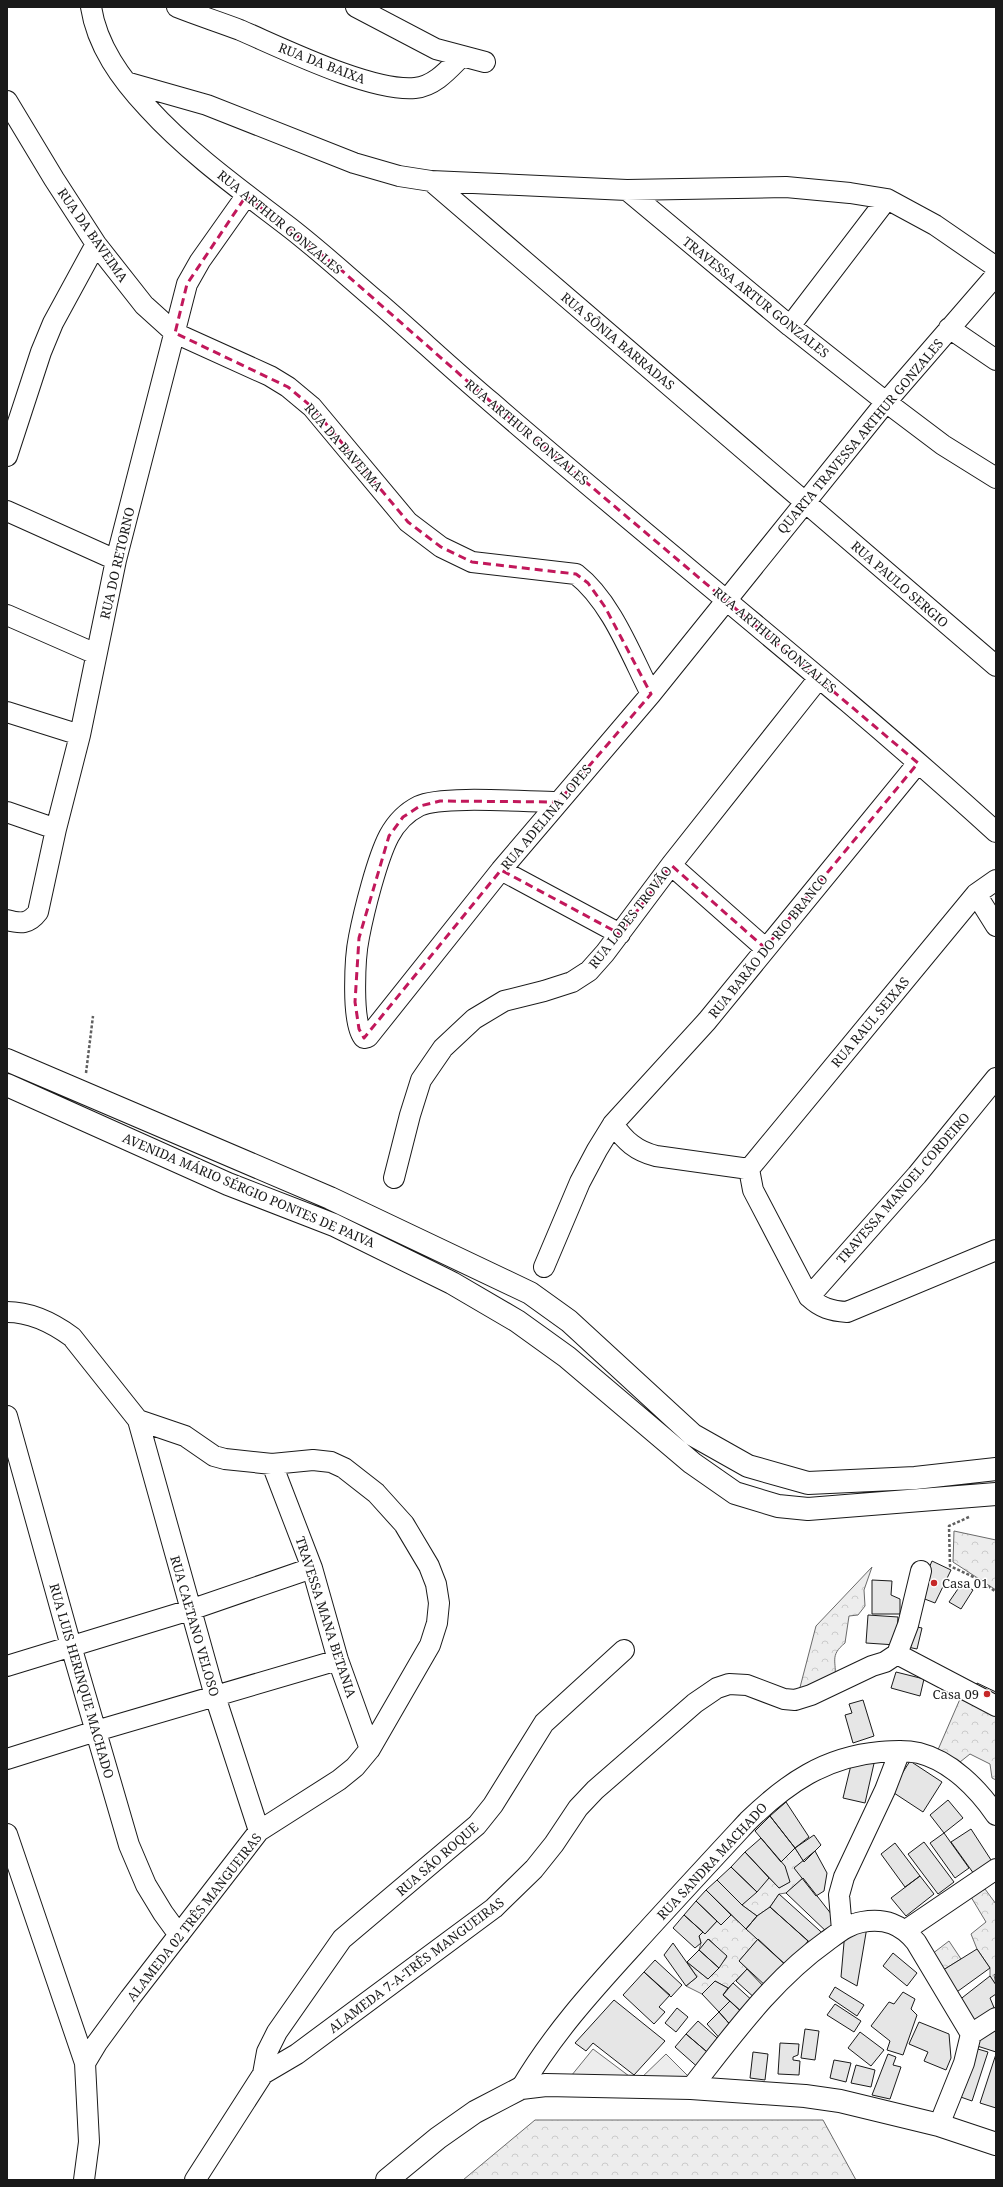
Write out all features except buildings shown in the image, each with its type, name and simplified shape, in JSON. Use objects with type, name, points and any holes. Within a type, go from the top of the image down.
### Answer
[{"type":"main road","name":"AVENIDA MÁRIO SÉRGIO PONTES DE PAIVA","points":[[7,1060],[330,1198],[530,1293],[569,1321],[693,1435],[748,1466],[808,1483],[915,1478],[996,1468]]},
{"type":"main road","name":"AVENIDA MÁRIO SÉRGIO PONTES DE PAIVA","points":[[7,1085],[228,1184],[334,1224],[452,1282],[517,1321],[567,1357],[692,1463],[735,1494],[778,1506],[808,1509],[996,1494]]},
{"type":"main road","points":[[388,2180],[438,2138],[475,2112],[521,2088],[586,2084],[691,2088],[805,2096],[833,2100],[939,2125],[996,2144]]},
{"type":"street","name":"RUA ARTHUR GONZALES","points":[[91,7],[94,27],[104,48],[126,82],[149,109],[246,196],[286,225],[340,270],[490,401],[850,703],[996,832]]},
{"type":"street","name":"RUA DA BAIXA","points":[[177,7],[324,65],[374,83],[397,87],[415,88],[425,86],[437,80],[462,56]]},
{"type":"street","points":[[356,7],[436,49],[485,62]]},
{"type":"street","points":[[126,82],[207,105],[354,163],[399,176],[431,181],[626,190],[786,187],[850,192],[887,199],[935,225],[996,267]]},
{"type":"street","name":"RUA DA BAVEIMA","points":[[7,101],[54,179],[96,244],[144,304],[175,333],[270,376],[288,387],[312,407],[408,522],[441,547],[472,562],[576,574],[588,583],[605,607],[651,694]]},
{"type":"street","name":"RUA SÔNIA BARRADAS","points":[[431,181],[806,501]]},
{"type":"street","name":"TRAVESSA ARTUR GONZALES","points":[[626,190],[790,326],[886,402],[943,445],[996,478]]},
{"type":"street","name":"RUA DO RETORNO","points":[[7,920],[26,923],[33,919],[38,912],[56,829],[80,735],[116,560],[187,284],[200,261],[246,196]]},
{"type":"street","points":[[790,326],[887,199]]},
{"type":"street","points":[[7,456],[47,338],[96,244]]},
{"type":"street","name":"QUARTA TRAVESSA ARTHUR GONZALES","points":[[726,600],[886,402],[996,275]]},
{"type":"street","points":[[949,328],[996,360]]},
{"type":"street","name":"RUA PAULO SERGIO","points":[[806,501],[996,666]]},
{"type":"street","points":[[7,511],[116,560]]},
{"type":"street","name":"RUA ADELINA LOPES","points":[[558,802],[440,801],[420,806],[403,816],[389,836],[377,868],[359,938],[355,1002],[359,1030],[364,1038],[368,1037],[501,870],[651,694],[726,600]]},
{"type":"street","points":[[7,615],[96,654]]},
{"type":"street","name":"RUA LOPES TROVÃO","points":[[394,1178],[410,1115],[421,1080],[443,1048],[474,1019],[504,1001],[572,982],[589,971],[620,934],[671,865],[819,678]]},
{"type":"street","points":[[7,712],[80,735]]},
{"type":"street","name":"RUA BARÃO DO RIO BRANCO","points":[[544,1267],[580,1182],[613,1124],[707,1020],[918,763]]},
{"type":"street","points":[[7,812],[56,829]]},
{"type":"street","points":[[671,865],[765,948]]},
{"type":"street","points":[[501,870],[620,934]]},
{"type":"street","name":"RUA RAUL SEIXAS","points":[[749,1169],[976,894],[996,880]]},
{"type":"street","points":[[976,894],[996,926]]},
{"type":"street","name":"TRAVESSA MANOEL CORDEIRO","points":[[809,1297],[917,1175],[996,1078]]},
{"type":"street","points":[[613,1124],[629,1145],[642,1152],[656,1156],[749,1169],[754,1190],[809,1297],[819,1306],[832,1311],[847,1312],[996,1250]]},
{"type":"street","points":[[7,1312],[19,1312],[40,1318],[72,1337],[138,1420]]},
{"type":"street","name":"RUA LUIS HERINQUE MACHADO","points":[[7,1416],[71,1646],[129,1845],[146,1885],[162,1913],[179,1935]]},
{"type":"street","name":"ALAMEDA 02 TRÊS MANGUEIRAS","points":[[85,2063],[97,2043],[130,1998],[259,1832],[339,1780],[355,1767],[370,1749],[430,1645],[438,1623],[439,1603],[436,1584],[419,1547],[404,1524],[376,1493],[344,1468],[331,1462],[313,1460],[272,1464],[226,1460],[214,1456],[185,1436],[138,1420]]},
{"type":"street","name":"RUA CAETANO VELOSO","points":[[138,1420],[215,1696],[259,1832]]},
{"type":"street","name":"TRAVESSA MANA BETANIA","points":[[272,1464],[312,1568],[338,1660],[370,1749]]},
{"type":"street","points":[[7,1666],[190,1610],[312,1568]]},
{"type":"street","points":[[921,1571],[908,1625],[897,1654],[996,1706]]},
{"type":"street","name":"RUA SÃO ROQUE","points":[[263,2074],[267,2052],[277,2032],[342,1939],[477,1826],[493,1805],[544,1723],[624,1650]]},
{"type":"street","name":"ALAMEDA 7-A-TRÊS MANGUEIRAS","points":[[263,2074],[297,2054],[494,1908],[534,1869],[554,1844],[578,1808],[595,1790],[695,1703],[716,1688],[729,1684],[747,1685],[784,1699],[795,1700],[810,1696],[872,1666],[885,1662],[897,1654]]},
{"type":"street","points":[[7,1760],[96,1731],[338,1660]]},
{"type":"street","points":[[842,1930],[839,1895],[844,1877],[885,1790],[900,1751]]},
{"type":"street","name":"RUA SANDRA MACHADO","points":[[521,2088],[541,2054],[564,2023],[704,1868],[767,1802],[803,1776],[825,1765],[852,1756],[900,1751],[920,1753],[940,1762],[960,1775],[977,1789],[996,1815]]},
{"type":"street","points":[[7,1834],[85,2063],[89,2142],[84,2180]]},
{"type":"street","points":[[906,1930],[996,1869]]},
{"type":"street","points":[[691,2088],[756,2007],[786,1974],[814,1950],[842,1930],[861,1922],[879,1921],[893,1924],[906,1930],[916,1942],[971,2034]]},
{"type":"street","points":[[939,2125],[964,2063],[971,2034],[996,2018]]},
{"type":"street","points":[[195,2180],[263,2074]]},
{"type":"path","points":[[83,1093],[93,1016]]},
{"type":"path","points":[[975,1515],[949,1526],[950,1566],[980,1580],[996,1592]]},
{"type":"highlighted area","points":[[246,196],[340,269],[490,401],[918,763],[765,948],[671,865],[620,934],[501,870],[364,1038],[359,1029],[355,1002],[359,938],[389,836],[403,817],[420,806],[440,801],[558,802],[651,694],[605,607],[588,583],[576,574],[472,562],[441,547],[408,522],[312,407],[288,387],[175,333],[187,284]]},
{"type":"green space","points":[[954,1531],[996,1540],[996,1590],[953,1562]]},
{"type":"green space","points":[[872,1567],[864,1590],[865,1606],[858,1615],[849,1616],[845,1643],[835,1655],[835,1679],[798,1695],[816,1626]]},
{"type":"green space","points":[[960,1699],[996,1715],[996,1780],[992,1778],[990,1764],[970,1754],[960,1762],[937,1752]]},
{"type":"green space","points":[[795,1848],[804,1862],[803,1878],[786,1893],[779,1894],[770,1907],[757,1916],[742,1905],[769,1878],[779,1888],[789,1882],[781,1862]]},
{"type":"green space","points":[[985,1889],[996,1904],[996,1973],[994,1975],[996,1985],[990,1976],[990,1968],[977,1949],[971,1934],[986,1922],[971,1897]]},
{"type":"green space","points":[[731,1915],[758,1939],[739,1961],[747,1969],[728,1988],[715,1981],[702,1994],[686,1986],[697,1977],[687,1962],[708,1979],[727,1957],[709,1939],[699,1950],[701,1943],[699,1936],[703,1932],[705,1934],[717,1921],[721,1925]]},
{"type":"green space","points":[[949,1941],[961,1959],[940,1972],[932,1954]]},
{"type":"green space","points":[[535,2120],[823,2120],[856,2180],[463,2180]]},
{"type":"shaded area","points":[[593,2049],[633,2079],[567,2081]]},
{"type":"shaded area","points":[[666,2054],[696,2084],[638,2081]]},
{"type":"place","name":"Casa 01","points":[[934,1583]]},
{"type":"place","name":"Casa 09","points":[[987,1694]]}]
